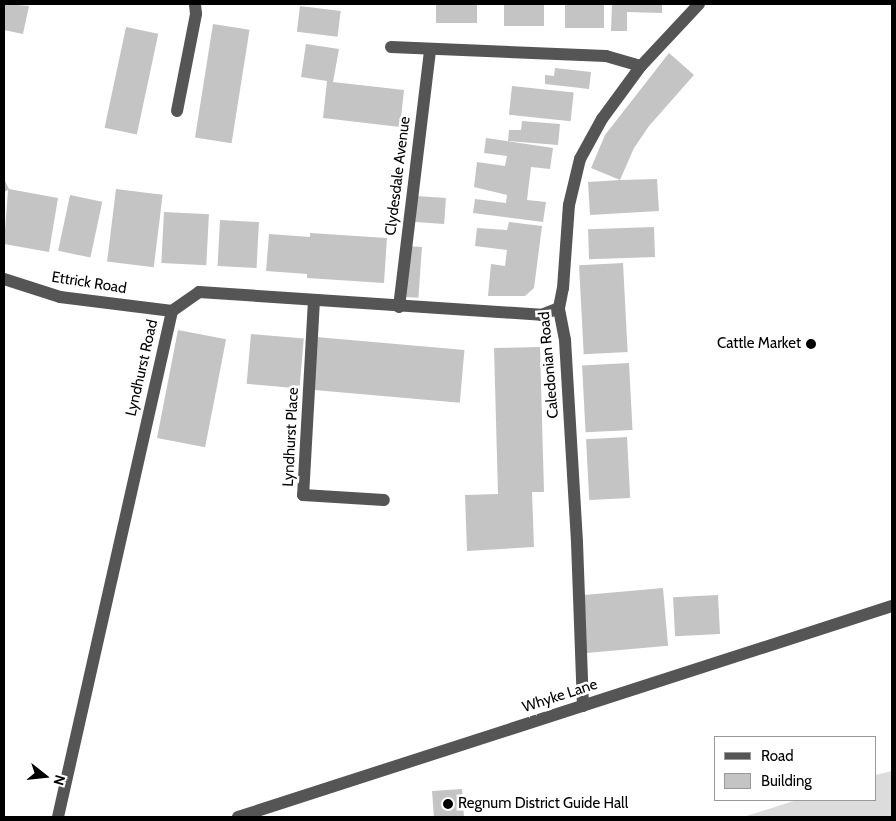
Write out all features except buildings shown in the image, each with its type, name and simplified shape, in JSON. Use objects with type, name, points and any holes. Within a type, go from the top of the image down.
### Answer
[{"type":"street","points":[[177,111],[196,14],[195,4]]},
{"type":"street","name":"Caledonian Road","points":[[583,706],[577,542],[564,340],[559,308],[564,288],[569,205],[580,159],[602,119],[641,66],[699,4]]},
{"type":"street","points":[[391,47],[606,56],[641,66]]},
{"type":"street","name":"Clydesdale Avenue","points":[[399,307],[430,49]]},
{"type":"street","name":"Ettrick Road","points":[[4,279],[60,297],[172,311]]},
{"type":"street","name":"Lyndhurst Road","points":[[58,817],[172,311],[198,292],[399,307],[541,315],[559,308]]},
{"type":"street","name":"Lyndhurst Place","points":[[314,300],[304,495],[384,500]]},
{"type":"street","name":"Whyke Lane","points":[[238,817],[892,606]]},
{"type":"shaded area","points":[[892,771],[892,817],[743,817],[794,801],[876,801],[876,775]]},
{"type":"place","name":"Cattle Market","points":[[811,344]]},
{"type":"place","name":"Regnum District Guide Hall","points":[[448,804]]}]
